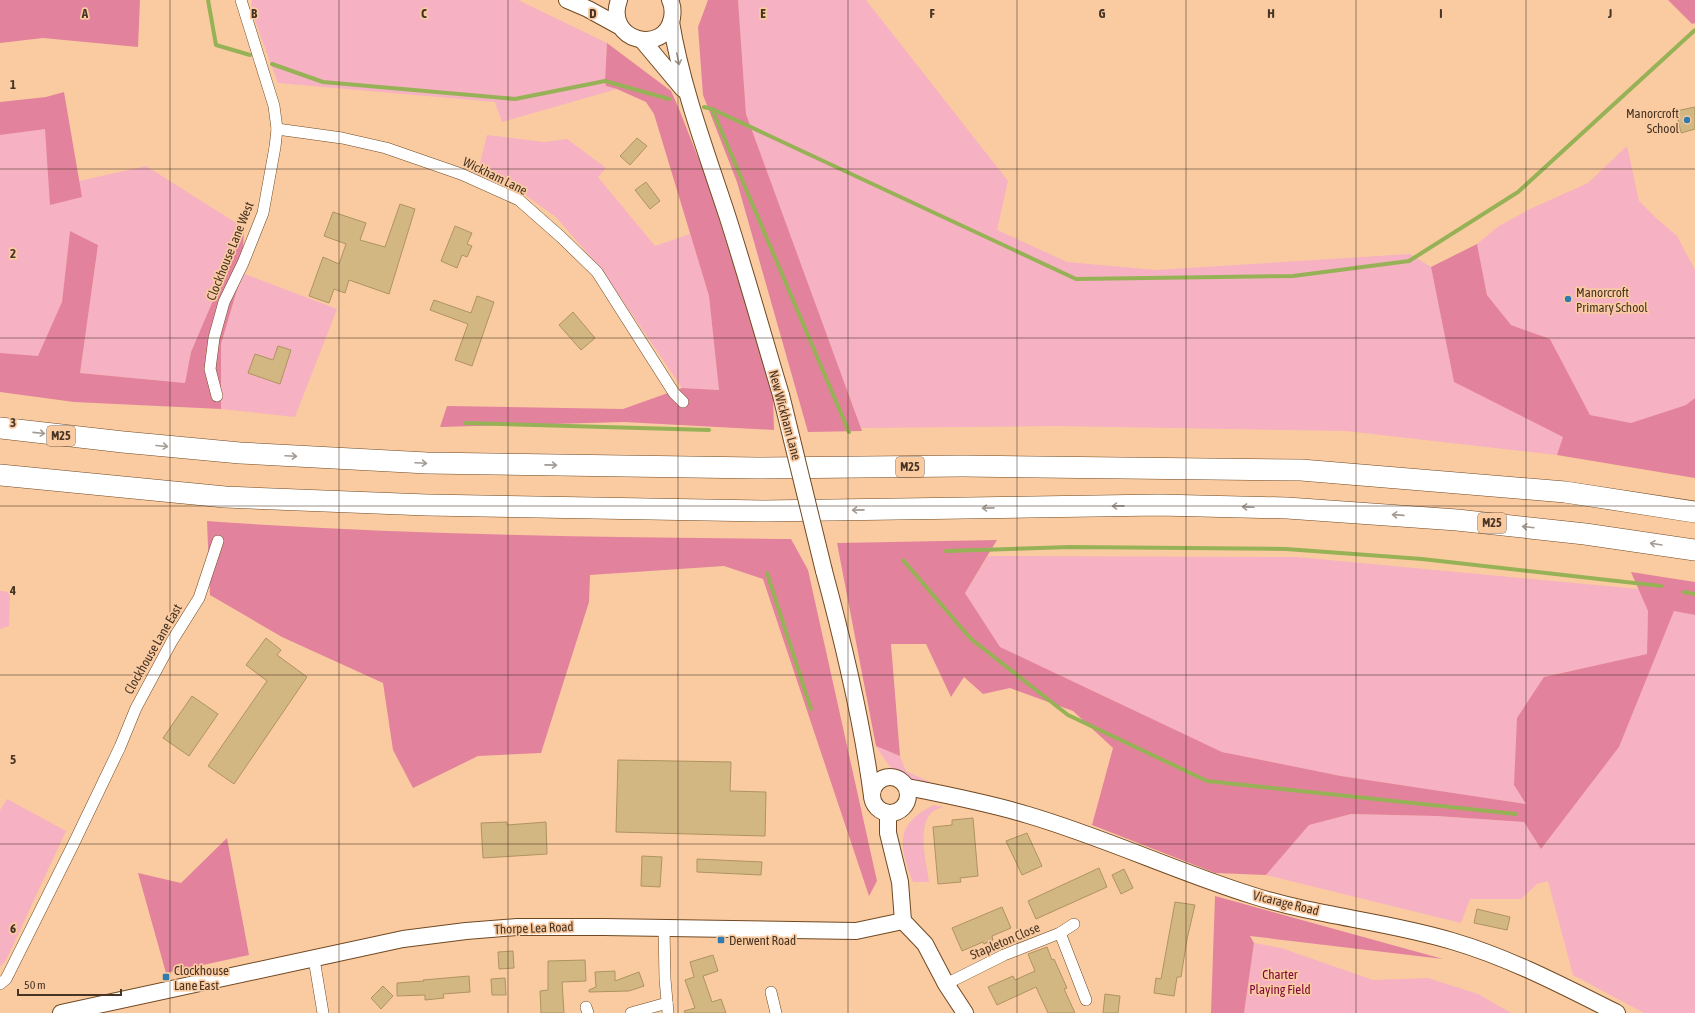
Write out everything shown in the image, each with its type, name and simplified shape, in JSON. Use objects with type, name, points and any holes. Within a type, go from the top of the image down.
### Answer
[{"type":"highway","name":"M25","points":[[0,428],[240,453],[427,463],[757,468],[963,466],[1301,470],[1565,492],[1695,512]]},
{"type":"highway","name":"M25","points":[[0,475],[225,497],[427,505],[763,511],[1159,505],[1303,509],[1495,524],[1585,534],[1695,550]]},
{"type":"main road","points":[[567,0],[588,9],[619,26],[629,36],[642,40],[648,40],[660,36],[669,27],[671,22]]},
{"type":"main road","points":[[619,0],[616,9],[616,17],[619,26]]},
{"type":"main road","name":"New Wickham Lane","points":[[672,1],[673,13],[671,22],[677,55],[688,95],[738,251],[781,395],[843,642],[864,740],[872,796]]},
{"type":"main road","name":"New Wickham Lane","points":[[642,40],[688,95]]},
{"type":"main road","name":"New Wickham Lane","points":[[864,740],[885,777]]},
{"type":"main road","points":[[885,777],[896,777],[900,779],[907,795],[898,812],[888,813],[878,809],[873,801],[872,796],[876,784],[885,777]]},
{"type":"main road","name":"Vicarage Road","points":[[907,795],[952,796],[1027,814],[1252,895],[1290,906],[1418,932],[1482,951],[1559,984],[1617,1013]]},
{"type":"main road","points":[[888,813],[888,833],[900,882],[903,921],[925,944],[946,984],[965,1013]]},
{"type":"main road","name":"Thorpe Lea Road","points":[[61,1013],[403,939],[466,931],[517,927],[664,927],[797,931],[856,931],[903,921]]},
{"type":"street","name":"Clockhouse Lane West","points":[[217,396],[210,369],[214,338],[224,302],[243,263],[263,213],[277,129],[274,106],[241,0]]},
{"type":"street","name":"Wickham Lane","points":[[277,129],[342,138],[386,148],[461,174],[519,200],[561,237],[597,272],[674,393],[683,402]]},
{"type":"street","name":"Clockhouse Lane East","points":[[0,984],[6,979],[73,844],[120,748],[136,708],[172,641],[200,598],[218,541]]},
{"type":"street","name":"Stapleton Close","points":[[946,984],[1004,955],[1060,934],[1074,924]]},
{"type":"street","points":[[631,1013],[667,1008],[664,927]]},
{"type":"street","points":[[1060,934],[1086,1000]]},
{"type":"street","points":[[314,959],[323,1013]]},
{"type":"street","points":[[771,992],[776,1013]]},
{"type":"green space","points":[[252,0],[518,0],[607,43],[606,86],[617,89],[502,122],[495,102],[278,83],[251,10]]},
{"type":"green space","points":[[738,0],[866,0],[1008,181],[997,230],[1067,262],[1156,270],[1410,254],[1431,267],[1454,382],[1564,437],[1557,455],[1346,431],[1056,426],[861,428],[746,114]]},
{"type":"green space","points":[[45,128],[82,197],[79,181],[146,166],[244,228],[191,352],[185,383],[80,373],[98,245],[70,231],[62,302],[39,359],[0,356],[0,135]]},
{"type":"green space","points":[[487,135],[544,142],[567,139],[606,168],[598,177],[655,246],[690,234],[709,296],[719,390],[682,388],[602,270],[556,217],[514,187],[477,175]]},
{"type":"green space","points":[[1627,146],[1639,201],[1677,236],[1695,270],[1695,398],[1686,405],[1631,423],[1590,415],[1550,339],[1511,325],[1487,295],[1477,244],[1499,226],[1530,209],[1588,183]]},
{"type":"green space","points":[[242,273],[337,309],[295,417],[221,409],[221,344]],"holes":[[[278,346],[291,350],[280,384],[249,373],[255,355],[273,360]]]},
{"type":"green space","points":[[988,556],[1297,557],[1639,589],[1648,611],[1647,654],[1544,677],[1526,804],[1341,776],[1222,752],[1000,647],[965,593]]},
{"type":"green space","points":[[0,591],[10,592],[9,626],[0,629]]},
{"type":"green space","points":[[1674,611],[1695,615],[1695,1013],[1644,1013],[1573,975],[1548,881],[1537,884],[1521,899],[1470,899],[1461,923],[1266,875],[1309,825],[1351,814],[1437,816],[1524,822],[1541,849],[1619,747]]},
{"type":"green space","points":[[876,746],[900,756],[906,771],[938,786],[916,783],[901,776],[888,764]]},
{"type":"green space","points":[[7,799],[66,831],[6,960],[0,967],[0,810]]},
{"type":"green space","points":[[934,805],[943,807],[935,810],[929,816],[925,824],[924,844],[929,882],[913,882],[905,857],[903,837],[906,828],[912,820],[921,812]]},
{"type":"green space","name":"Charter Playing Field","points":[[1254,943],[1281,948],[1373,980],[1428,978],[1478,994],[1511,1013],[1244,1013]]},
{"type":"shaded area","points":[[0,0],[140,0],[138,47],[43,38],[0,43]]},
{"type":"shaded area","points":[[708,0],[738,0],[746,114],[862,431],[808,432],[737,182],[703,95],[698,27]]},
{"type":"shaded area","points":[[1668,0],[1695,0],[1695,23],[1692,24]]},
{"type":"shaded area","points":[[607,43],[671,91],[679,109],[706,178],[761,352],[773,398],[774,430],[624,422],[440,427],[447,406],[623,409],[682,388],[719,390],[709,296],[654,114],[646,102],[617,89],[606,86]]},
{"type":"shaded area","points":[[64,92],[82,197],[50,205],[45,129],[0,135],[0,102],[46,97]]},
{"type":"shaded area","points":[[244,228],[242,273],[221,344],[221,409],[74,402],[0,392],[0,353],[38,356],[62,302],[70,231],[98,245],[80,373],[185,383],[191,352]]},
{"type":"shaded area","points":[[1477,244],[1487,295],[1511,325],[1550,339],[1590,415],[1631,423],[1686,405],[1695,398],[1695,478],[1557,455],[1563,437],[1454,382],[1431,267]]},
{"type":"shaded area","points":[[207,521],[280,526],[426,532],[791,539],[808,570],[877,881],[869,896],[763,579],[724,566],[590,575],[589,602],[541,753],[478,756],[413,788],[393,750],[383,683],[282,637],[210,595]]},
{"type":"shaded area","points":[[997,540],[965,593],[1000,647],[1222,752],[1341,776],[1526,804],[1514,785],[1517,718],[1544,677],[1647,654],[1648,611],[1631,572],[1695,582],[1695,615],[1674,611],[1619,747],[1541,849],[1524,822],[1437,816],[1351,814],[1309,825],[1266,875],[1215,873],[1092,825],[1113,748],[1073,711],[1010,688],[983,694],[964,677],[951,697],[926,644],[891,644],[900,756],[876,746],[837,543]]},
{"type":"shaded area","points":[[227,838],[249,955],[166,973],[138,873],[181,883]]},
{"type":"shaded area","points":[[1215,896],[1443,959],[1250,936],[1254,943],[1244,1013],[1211,1013]]},
{"type":"building","name":"Manorcroft School","points":[[1695,107],[1695,129],[1681,133],[1676,111]]},
{"type":"building","points":[[637,138],[647,146],[630,165],[620,156]]},
{"type":"building","points":[[646,182],[660,201],[650,209],[635,190]]},
{"type":"building","points":[[400,204],[415,209],[389,294],[349,280],[345,293],[334,289],[329,303],[309,296],[323,257],[339,264],[346,244],[324,236],[333,212],[366,223],[360,240],[385,247]]},
{"type":"building","points":[[455,226],[472,233],[467,244],[472,246],[467,257],[462,255],[457,268],[441,261]]},
{"type":"building","points":[[477,296],[494,302],[472,366],[455,360],[468,324],[430,310],[434,300],[471,313]]},
{"type":"building","points":[[573,312],[595,338],[581,350],[559,325]]},
{"type":"building","points":[[278,346],[291,350],[280,384],[248,373],[255,354],[273,360]]},
{"type":"building","points":[[266,638],[281,650],[277,655],[307,677],[234,784],[208,766],[267,681],[246,665]]},
{"type":"building","points":[[192,696],[218,714],[189,756],[163,738]]},
{"type":"building","points":[[618,760],[731,762],[730,791],[766,792],[765,836],[616,832]]},
{"type":"building","points":[[973,818],[978,876],[960,878],[961,882],[938,884],[933,827],[952,825],[952,820]]},
{"type":"building","points":[[507,822],[507,825],[546,822],[547,854],[483,858],[481,823]]},
{"type":"building","points":[[1027,833],[1042,866],[1022,875],[1006,841]]},
{"type":"building","points":[[642,856],[662,857],[660,887],[641,886]]},
{"type":"building","points":[[697,859],[762,862],[761,875],[697,872]]},
{"type":"building","points":[[1099,868],[1107,887],[1036,919],[1028,901]]},
{"type":"building","points":[[1124,869],[1133,888],[1121,894],[1112,875]]},
{"type":"building","points":[[1175,902],[1195,905],[1187,939],[1181,977],[1177,977],[1174,996],[1154,993],[1156,978],[1161,979]]},
{"type":"building","points":[[1002,907],[1011,928],[992,936],[993,940],[984,944],[983,942],[962,951],[952,928]]},
{"type":"building","points":[[1477,909],[1510,917],[1507,930],[1474,923]]},
{"type":"building","points":[[1047,947],[1052,960],[1054,959],[1067,988],[1064,989],[1075,1013],[1048,1013],[1036,987],[997,1005],[988,987],[1013,976],[1015,980],[1035,971],[1028,954]]},
{"type":"building","points":[[513,951],[514,968],[499,969],[498,952]]},
{"type":"building","points":[[713,955],[718,971],[703,976],[712,1002],[721,999],[726,1013],[685,1013],[684,1011],[695,1008],[685,980],[694,977],[690,962]]},
{"type":"building","points":[[585,960],[586,981],[562,982],[564,1013],[541,1013],[540,991],[548,990],[548,961]]},
{"type":"building","points":[[615,971],[615,981],[639,972],[644,986],[629,991],[589,992],[589,990],[596,987],[595,972]]},
{"type":"building","points":[[469,976],[470,992],[443,994],[444,998],[425,1000],[425,995],[397,996],[397,983]]},
{"type":"building","points":[[505,978],[506,995],[492,995],[491,979]]},
{"type":"building","points":[[383,986],[393,996],[381,1009],[371,998]]},
{"type":"building","points":[[1105,994],[1120,996],[1118,1013],[1103,1013]]},
{"type":"waterway","points":[[208,0],[216,45],[250,55]]},
{"type":"waterway","points":[[704,107],[712,109],[1076,279],[1293,276],[1409,261],[1518,192],[1695,30]]},
{"type":"waterway","points":[[272,64],[323,82],[515,99],[605,81],[669,99]]},
{"type":"waterway","points":[[712,109],[849,432]]},
{"type":"waterway","points":[[465,423],[709,430]]},
{"type":"waterway","points":[[946,551],[1070,547],[1286,549],[1422,559],[1661,586]]},
{"type":"waterway","points":[[903,560],[971,639],[1068,715],[1207,781],[1516,814]]},
{"type":"waterway","points":[[767,573],[811,709]]},
{"type":"waterway","points":[[1684,592],[1695,594]]},
{"type":"place","name":"Manorcroft School","points":[[1687,120]]},
{"type":"place","name":"Manorcroft Primary School","points":[[1568,299]]},
{"type":"place","name":"Derwent Road","points":[[721,940]]},
{"type":"place","name":"Clockhouse Lane East","points":[[166,977]]}]
